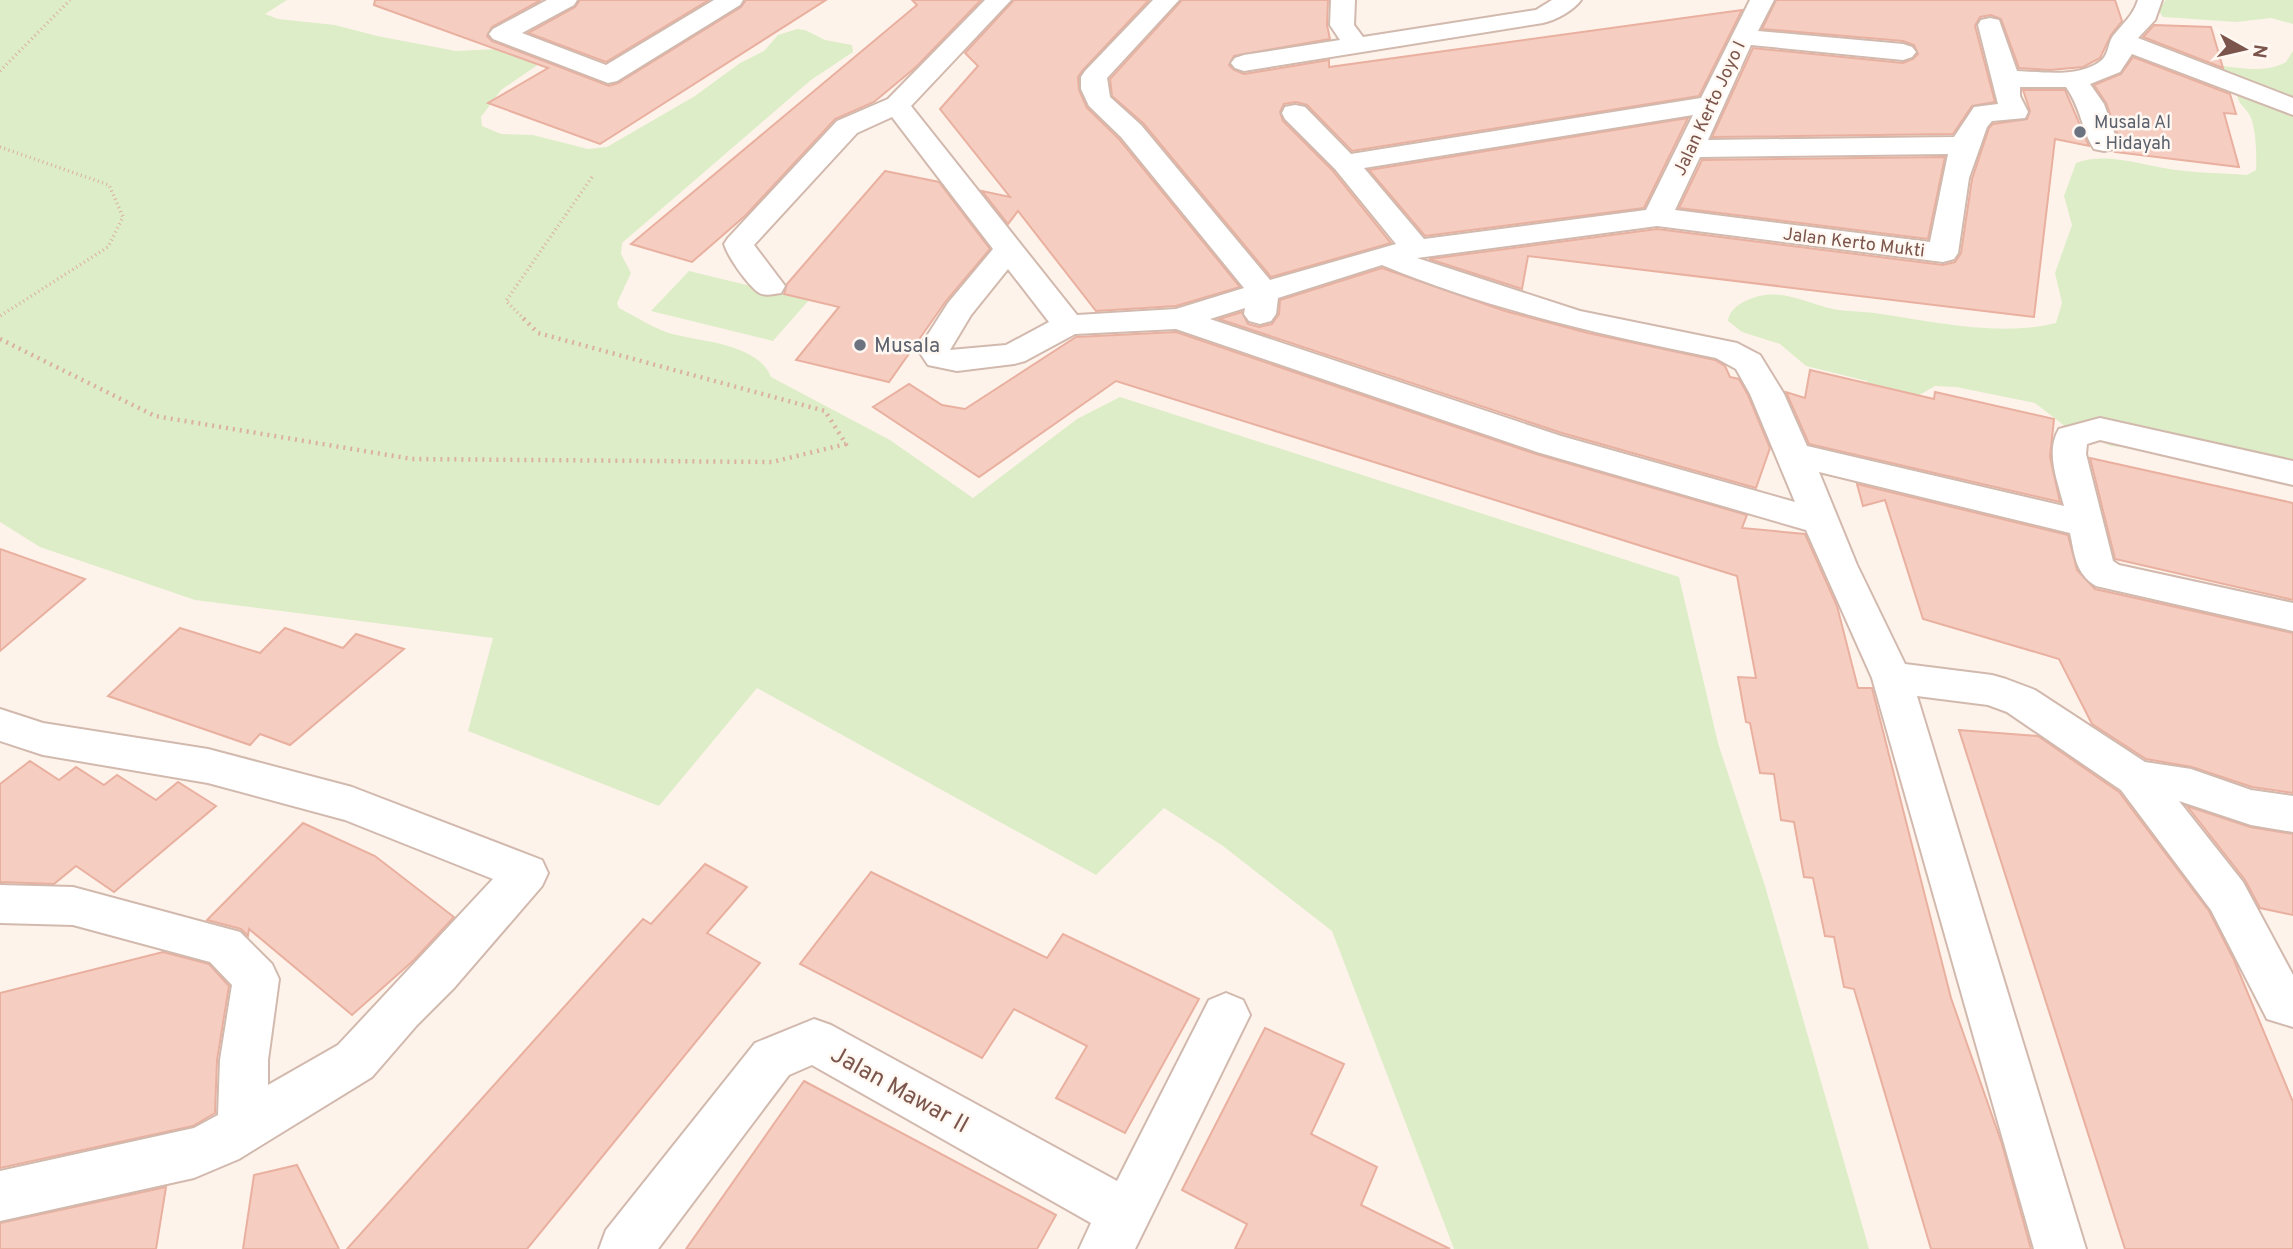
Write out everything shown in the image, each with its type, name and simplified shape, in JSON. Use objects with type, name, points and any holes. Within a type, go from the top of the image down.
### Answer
[{"type":"street","points":[[565,0],[502,34],[608,75],[731,0]]},
{"type":"street","points":[[770,286],[742,253],[739,244],[847,127],[897,105],[999,0]]},
{"type":"street","points":[[1167,0],[1094,77],[1094,89],[1098,100],[1131,131],[1263,290],[1254,344]]},
{"type":"street","points":[[1343,0],[1342,25],[1355,44]]},
{"type":"street","points":[[1244,63],[1543,16],[1569,0]]},
{"type":"street","name":"Jalan Kerto Joyo I","points":[[1657,217],[1762,0]]},
{"type":"street","points":[[1990,25],[2006,78],[2073,78],[2101,74],[2119,56],[2122,41],[2140,26],[2150,0]]},
{"type":"street","points":[[1742,37],[1903,52]]},
{"type":"street","points":[[2122,41],[2293,107]]},
{"type":"street","name":"Jalan Kerto Mukti","points":[[1657,217],[1943,253],[1964,145],[1976,119],[1984,113],[2015,112],[2007,96],[2006,78]]},
{"type":"street","points":[[2073,78],[2091,104],[2104,143]]},
{"type":"street","points":[[1345,163],[1712,104]]},
{"type":"street","points":[[897,105],[1068,325]]},
{"type":"street","points":[[1295,113],[1345,163],[1400,252],[1427,273],[1574,319],[1713,346],[1740,356],[1757,375],[1794,454],[1838,565],[1892,678],[2060,1249]]},
{"type":"street","points":[[1690,149],[1964,145]]},
{"type":"street","points":[[1010,249],[980,281],[944,330],[934,349],[939,358],[957,361],[1014,354],[1068,325],[1178,319],[1263,290],[1400,252],[1657,217]]},
{"type":"street","points":[[1178,319],[1549,444],[1821,522]]},
{"type":"street","points":[[2293,473],[2100,429],[2071,437],[2069,454],[2096,568],[2109,576],[2293,617]]},
{"type":"street","points":[[1794,454],[2084,524]]},
{"type":"street","points":[[1892,678],[1992,691],[2021,701],[2136,778],[2227,896],[2290,1011]]},
{"type":"street","points":[[0,725],[43,739],[208,766],[352,804],[526,873],[438,973],[400,1010],[355,1061],[220,1142],[194,1153],[0,1196]]},
{"type":"street","points":[[2136,778],[2191,786],[2251,807],[2293,814]]},
{"type":"street","points":[[0,904],[73,906],[224,946],[256,979],[244,1060],[244,1112],[237,1131]]},
{"type":"street","points":[[1116,1232],[1226,1015]]},
{"type":"street","name":"Jalan Mawar II","points":[[625,1249],[772,1059],[814,1041],[1116,1232]]},
{"type":"path","points":[[0,71],[70,0]]},
{"type":"path","points":[[0,147],[109,185],[123,217],[108,247],[0,316]]},
{"type":"path","points":[[0,339],[155,416],[412,459],[592,458],[772,462],[846,444],[825,411],[538,333],[506,301],[592,177]]},
{"type":"green space","points":[[0,0],[287,0],[265,14],[278,19],[335,25],[456,51],[498,49],[524,53],[539,64],[501,90],[481,117],[482,126],[501,134],[533,135],[588,149],[607,147],[695,96],[740,63],[764,51],[778,35],[797,29],[805,30],[825,40],[852,45],[853,52],[811,80],[622,243],[621,254],[631,273],[617,303],[619,308],[669,333],[727,346],[754,357],[771,377],[890,440],[973,498],[1077,419],[1120,397],[1679,577],[1718,743],[1765,886],[1869,1249],[1454,1249],[1332,931],[1223,846],[1164,808],[1096,875],[757,688],[659,806],[468,731],[493,638],[195,600],[40,547],[0,522]]},
{"type":"green space","points":[[2166,0],[2293,0],[2293,24],[2271,18],[2236,22],[2163,17],[2158,10]]},
{"type":"green space","points":[[2293,51],[2293,464],[2111,446],[2066,427],[2035,403],[1956,387],[1935,386],[1916,397],[1867,390],[1867,381],[1806,366],[1780,344],[1742,332],[1728,321],[1733,310],[1742,303],[1759,296],[1774,295],[1833,309],[1968,327],[2013,329],[2056,323],[2062,303],[2055,273],[2072,225],[2064,196],[2076,163],[2110,159],[2169,169],[2247,175],[2256,170],[2253,125],[2237,95],[2154,76],[2158,66],[2189,62],[2257,69],[2286,62]]},
{"type":"green space","points":[[689,271],[809,300],[773,341],[651,311]]},
{"type":"building","points":[[375,0],[541,0],[492,27],[487,36],[492,41],[609,86],[741,7],[746,0],[826,0],[600,144],[488,103],[548,68],[374,5]]},
{"type":"building","points":[[580,0],[709,0],[606,62],[528,33],[575,7]]},
{"type":"building","points":[[912,0],[981,0],[916,67],[874,102],[835,119],[746,215],[692,262],[631,244],[917,5]]},
{"type":"building","points":[[1014,0],[1149,0],[1083,70],[1078,77],[1079,90],[1087,108],[1119,139],[1240,287],[1176,306],[1096,311],[1018,211],[1008,224],[982,191],[1010,197],[940,109],[978,66],[965,53]]},
{"type":"building","points":[[1182,0],[1328,0],[1327,25],[1330,39],[1234,56],[1229,65],[1244,74],[1329,60],[1329,67],[1742,10],[1699,96],[1352,151],[1307,105],[1296,102],[1284,104],[1280,112],[1283,121],[1333,171],[1391,243],[1271,277],[1143,123],[1112,96],[1110,79]]},
{"type":"building","points":[[1776,0],[2115,0],[2122,21],[2111,35],[2100,58],[2083,67],[2050,70],[2019,68],[2001,19],[1991,15],[1980,17],[1975,26],[1995,102],[1972,106],[1953,134],[1712,137],[1753,48],[1903,63],[1918,54],[1914,45],[1903,41],[1762,29]]},
{"type":"building","points":[[2154,25],[2211,27],[2223,68],[2143,37]]},
{"type":"building","points":[[2133,57],[2230,94],[2236,114],[2224,113],[2239,167],[2115,152],[2120,142],[2106,103],[2094,85],[2121,74]]},
{"type":"building","points":[[2023,90],[2065,90],[2089,146],[2055,139],[2034,317],[1528,256],[1522,289],[1429,259],[1657,229],[1943,265],[1955,262],[1961,253],[1972,179],[1989,128],[1993,124],[2027,119],[2030,111]]},
{"type":"building","points":[[1688,118],[1644,208],[1425,236],[1369,170]]},
{"type":"building","points":[[1945,157],[1928,239],[1679,208],[1702,160]]},
{"type":"building","points":[[885,171],[939,182],[990,249],[946,301],[889,382],[796,360],[839,307],[784,294],[787,284]]},
{"type":"building","points":[[1382,268],[1505,311],[1588,333],[1715,360],[1725,366],[1730,377],[1739,379],[1770,448],[1756,488],[1562,433],[1219,319],[1242,312],[1248,324],[1259,327],[1272,324],[1279,314],[1280,300]]},
{"type":"building","points":[[1176,332],[1536,454],[1747,515],[1742,528],[1805,534],[1837,606],[1858,688],[1872,688],[1951,998],[2002,1144],[2031,1249],[1931,1249],[1854,989],[1844,987],[1834,937],[1825,936],[1813,878],[1804,877],[1794,822],[1781,820],[1774,774],[1760,773],[1750,723],[1746,722],[1738,677],[1756,678],[1737,576],[1116,381],[979,477],[873,407],[909,384],[942,405],[965,409],[1076,337]]},
{"type":"building","points":[[1810,370],[1934,399],[1935,392],[2054,419],[2050,457],[2060,502],[1809,444],[1786,392],[1805,398]]},
{"type":"building","points":[[2090,458],[2293,503],[2293,600],[2115,559]]},
{"type":"building","points":[[1857,484],[2068,535],[2077,570],[2095,589],[2293,633],[2293,793],[2252,787],[2192,767],[2146,759],[2092,724],[2059,659],[1923,619],[1885,500],[1863,506]]},
{"type":"building","points":[[0,549],[85,579],[0,651]]},
{"type":"building","points":[[180,628],[260,653],[285,628],[343,648],[356,634],[404,649],[290,745],[260,734],[250,745],[108,696]]},
{"type":"building","points":[[1959,730],[2038,736],[2119,792],[2209,911],[2234,960],[2293,1102],[2293,1249],[2125,1249]]},
{"type":"building","points":[[30,761],[59,780],[76,767],[104,785],[117,775],[156,800],[178,782],[216,806],[114,892],[76,866],[54,884],[0,882],[0,784]]},
{"type":"building","points":[[2187,806],[2250,827],[2293,834],[2293,915],[2260,908],[2245,880]]},
{"type":"building","points":[[303,823],[375,856],[454,917],[414,960],[352,1015],[249,929],[248,936],[241,929],[207,920]]},
{"type":"building","points":[[705,864],[747,887],[707,933],[760,963],[527,1249],[347,1249],[643,919],[651,924]]},
{"type":"building","points":[[871,872],[1047,958],[1063,934],[1199,999],[1125,1133],[1056,1098],[1087,1046],[1014,1009],[982,1058],[800,964]]},
{"type":"building","points":[[163,952],[209,964],[229,986],[217,1060],[215,1113],[193,1126],[0,1168],[0,993]]},
{"type":"building","points":[[1265,1028],[1344,1064],[1311,1134],[1377,1167],[1361,1205],[1450,1249],[1235,1249],[1247,1224],[1182,1190]]},
{"type":"building","points":[[804,1081],[1056,1215],[1037,1249],[686,1249]]},
{"type":"building","points":[[297,1165],[339,1249],[243,1249],[254,1175]]},
{"type":"building","points":[[166,1187],[156,1249],[0,1249],[0,1223]]},
{"type":"place","name":"Musala Al - Hidayah","points":[[2080,132]]},
{"type":"place","name":"Musala","points":[[860,345]]}]
